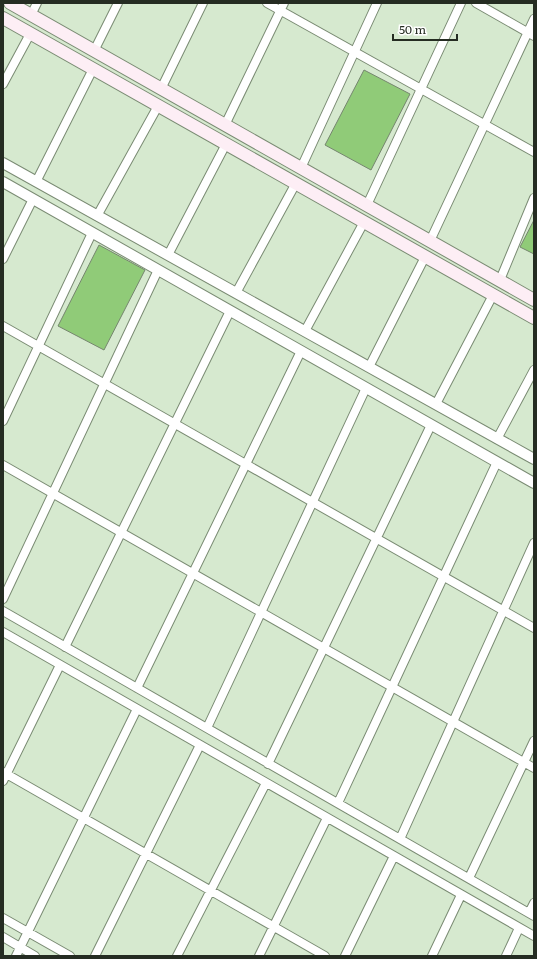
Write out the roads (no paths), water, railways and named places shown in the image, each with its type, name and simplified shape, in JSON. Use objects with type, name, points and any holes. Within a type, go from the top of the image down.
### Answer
[{"type":"main road","points":[[10,3],[534,300]]},
{"type":"main road","points":[[3,18],[534,318]]},
{"type":"street","points":[[31,15],[37,3]]},
{"type":"street","points":[[94,51],[118,3]]},
{"type":"street","points":[[161,89],[203,3]]},
{"type":"street","points":[[267,3],[282,7],[355,52],[534,152]]},
{"type":"street","points":[[301,168],[377,3]]},
{"type":"street","points":[[367,205],[461,3]]},
{"type":"street","points":[[476,3],[531,34]]},
{"type":"street","points":[[225,125],[282,7]]},
{"type":"street","points":[[430,241],[485,124],[531,34],[534,19]]},
{"type":"street","points":[[3,84],[30,34]]},
{"type":"street","points":[[36,182],[93,69]]},
{"type":"street","points":[[97,216],[158,106]]},
{"type":"street","points":[[168,255],[226,144]]},
{"type":"street","points":[[3,163],[534,459]]},
{"type":"street","points":[[3,182],[534,483]]},
{"type":"street","points":[[236,293],[296,183]]},
{"type":"street","points":[[500,280],[534,198]]},
{"type":"street","points":[[3,259],[33,199]]},
{"type":"street","points":[[304,331],[364,222]]},
{"type":"street","points":[[3,421],[92,232]]},
{"type":"street","points":[[368,367],[425,257]]},
{"type":"street","points":[[3,599],[158,270]]},
{"type":"street","points":[[436,404],[493,295]]},
{"type":"street","points":[[65,647],[230,311]]},
{"type":"street","points":[[3,326],[534,628]]},
{"type":"street","points":[[137,688],[301,351]]},
{"type":"street","points":[[498,439],[534,370]]},
{"type":"street","points":[[207,728],[366,388]]},
{"type":"street","points":[[268,764],[431,425]]},
{"type":"street","points":[[338,804],[497,462]]},
{"type":"street","points":[[3,465],[534,768]]},
{"type":"street","points":[[400,839],[534,543]]},
{"type":"street","points":[[3,611],[532,914],[534,903]]},
{"type":"street","points":[[3,632],[534,936]]},
{"type":"street","points":[[60,665],[4,776],[84,818],[325,956]]},
{"type":"street","points":[[16,956],[137,709]]},
{"type":"street","points":[[469,878],[534,741]]},
{"type":"street","points":[[95,956],[200,745]]},
{"type":"street","points":[[177,956],[266,783]]},
{"type":"street","points":[[259,956],[327,818]]},
{"type":"street","points":[[345,956],[394,856]]},
{"type":"street","points":[[432,956],[462,895]]},
{"type":"street","points":[[3,918],[70,956]]},
{"type":"street","points":[[506,956],[519,928]]},
{"type":"street","points":[[3,937],[35,956]]}]
